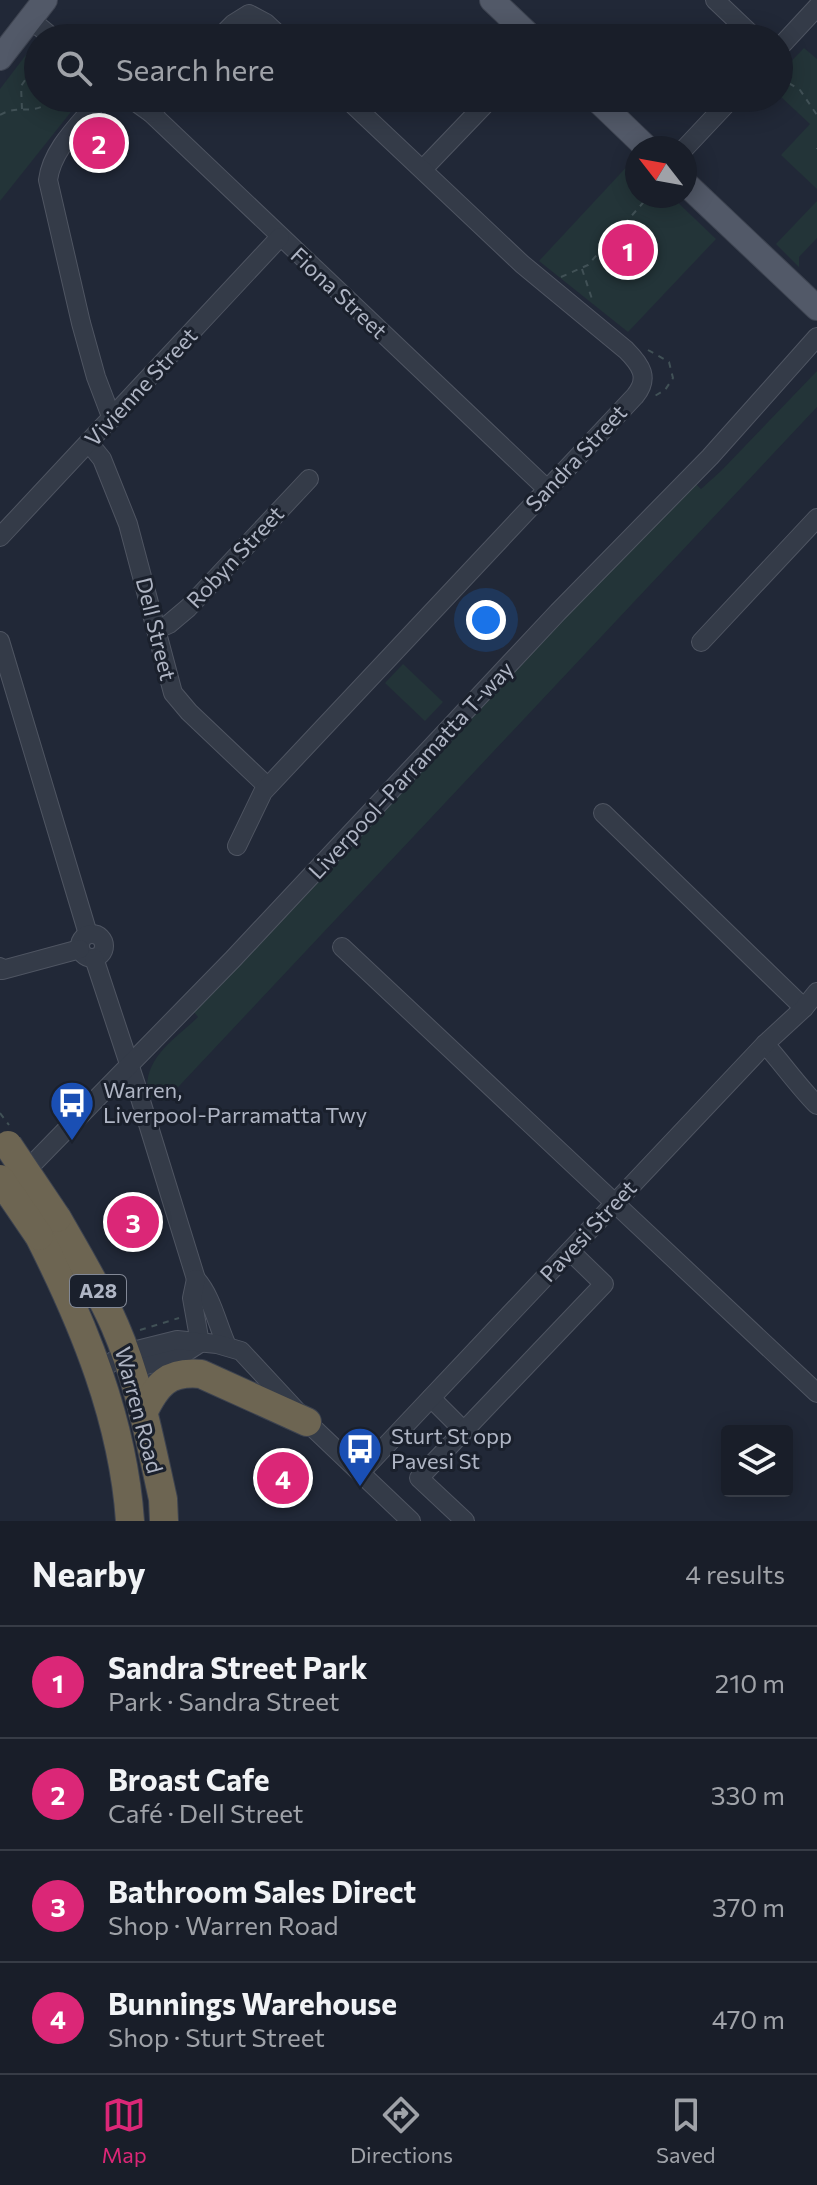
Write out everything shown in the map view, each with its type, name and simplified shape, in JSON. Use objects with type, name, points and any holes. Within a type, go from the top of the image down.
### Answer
[{"type":"highway","name":"A28","points":[[4,1140],[48,1227]]},
{"type":"highway","name":"A28","points":[[0,1179],[48,1227]]},
{"type":"highway","name":"Warren Road","points":[[48,1227],[94,1283],[131,1351],[163,1499],[164,1521]]},
{"type":"highway","name":"Warren Road","points":[[48,1227],[70,1297],[99,1371],[117,1442],[130,1521]]},
{"type":"highway","points":[[143,1413],[160,1385],[173,1375],[189,1373],[201,1374],[307,1422]]},
{"type":"main road","points":[[492,0],[517,24]]},
{"type":"main road","points":[[0,58],[24,28]]},
{"type":"main road","points":[[610,112],[635,136]]},
{"type":"main road","points":[[697,194],[817,308]]},
{"type":"main road","points":[[99,1371],[131,1351]]},
{"type":"street","points":[[715,0],[740,24]]},
{"type":"street","points":[[793,33],[817,7]]},
{"type":"street","points":[[233,24],[249,14],[267,24]]},
{"type":"street","points":[[90,112],[52,162],[48,180],[81,323],[112,419]]},
{"type":"street","name":"Sandra Street","points":[[237,846],[254,806],[267,786],[635,396],[641,389],[644,373],[626,350],[545,283],[361,112]]},
{"type":"street","points":[[423,169],[478,112]]},
{"type":"street","points":[[696,136],[719,112]]},
{"type":"street","name":"Fiona Street","points":[[151,113],[547,489]]},
{"type":"street","name":"Vivienne Street","points":[[0,537],[280,237]]},
{"type":"street","name":"Liverpool–Parramatta T-way","points":[[0,1199],[233,959],[558,612],[710,457],[817,337]]},
{"type":"street","name":"Dell Street","points":[[89,443],[102,459],[128,524],[170,684],[178,701],[267,786]]},
{"type":"street","name":"Robyn Street","points":[[156,630],[169,624],[188,608],[309,479]]},
{"type":"street","points":[[701,642],[817,518]]},
{"type":"street","points":[[0,641],[87,947],[129,1063],[196,1279],[207,1292],[227,1346]]},
{"type":"street","points":[[603,813],[804,1008]]},
{"type":"street","points":[[0,967],[2,970],[87,947]]},
{"type":"street","points":[[342,947],[817,1393]]},
{"type":"street","name":"Pavesi Street","points":[[361,1472],[765,1044],[817,993]]},
{"type":"street","points":[[765,1044],[787,1068],[797,1086],[817,1105]]},
{"type":"street","points":[[465,1521],[419,1478],[604,1284],[570,1251]]},
{"type":"street","points":[[196,1279],[192,1298],[200,1343]]},
{"type":"street","points":[[131,1351],[177,1340],[227,1346],[246,1355],[307,1422],[411,1521]]},
{"type":"street","points":[[431,1398],[464,1431]]},
{"type":"path","points":[[0,115],[13,109],[22,110],[19,95],[24,82]]},
{"type":"path","points":[[793,86],[800,90],[817,115]]},
{"type":"path","points":[[545,283],[582,269],[638,208]]},
{"type":"path","points":[[582,269],[595,310]]},
{"type":"path","points":[[131,1351],[182,1315]]},
{"type":"shaded area","points":[[804,48],[817,59],[817,189],[781,155],[810,124],[793,108],[793,59]]},
{"type":"shaded area","points":[[24,58],[24,112],[71,112],[0,201],[0,89]]},
{"type":"shaded area","points":[[625,169],[625,208],[684,208],[716,239],[628,332],[539,261]]},
{"type":"shaded area","points":[[817,201],[817,238],[799,257],[799,267],[776,244]]},
{"type":"shaded area","points":[[817,371],[817,407],[165,1101],[161,1096],[148,1099],[147,1085],[154,1062],[169,1043],[198,1017],[192,1010],[556,625],[695,483],[701,489],[721,471]]},
{"type":"shaded area","points":[[403,664],[443,702],[425,721],[385,683]]},
{"type":"place","name":"Broast Cafe","points":[[99,143]]},
{"type":"place","name":"Sandra Street Park","points":[[628,250]]},
{"type":"place","name":"Warren, Liverpool-Parramatta Twy","points":[[72,1142]]},
{"type":"place","name":"Bathroom Sales Direct","points":[[133,1222]]},
{"type":"place","name":"Bunnings Warehouse","points":[[283,1478]]},
{"type":"place","name":"Sturt St opp Pavesi St","points":[[360,1488]]}]
